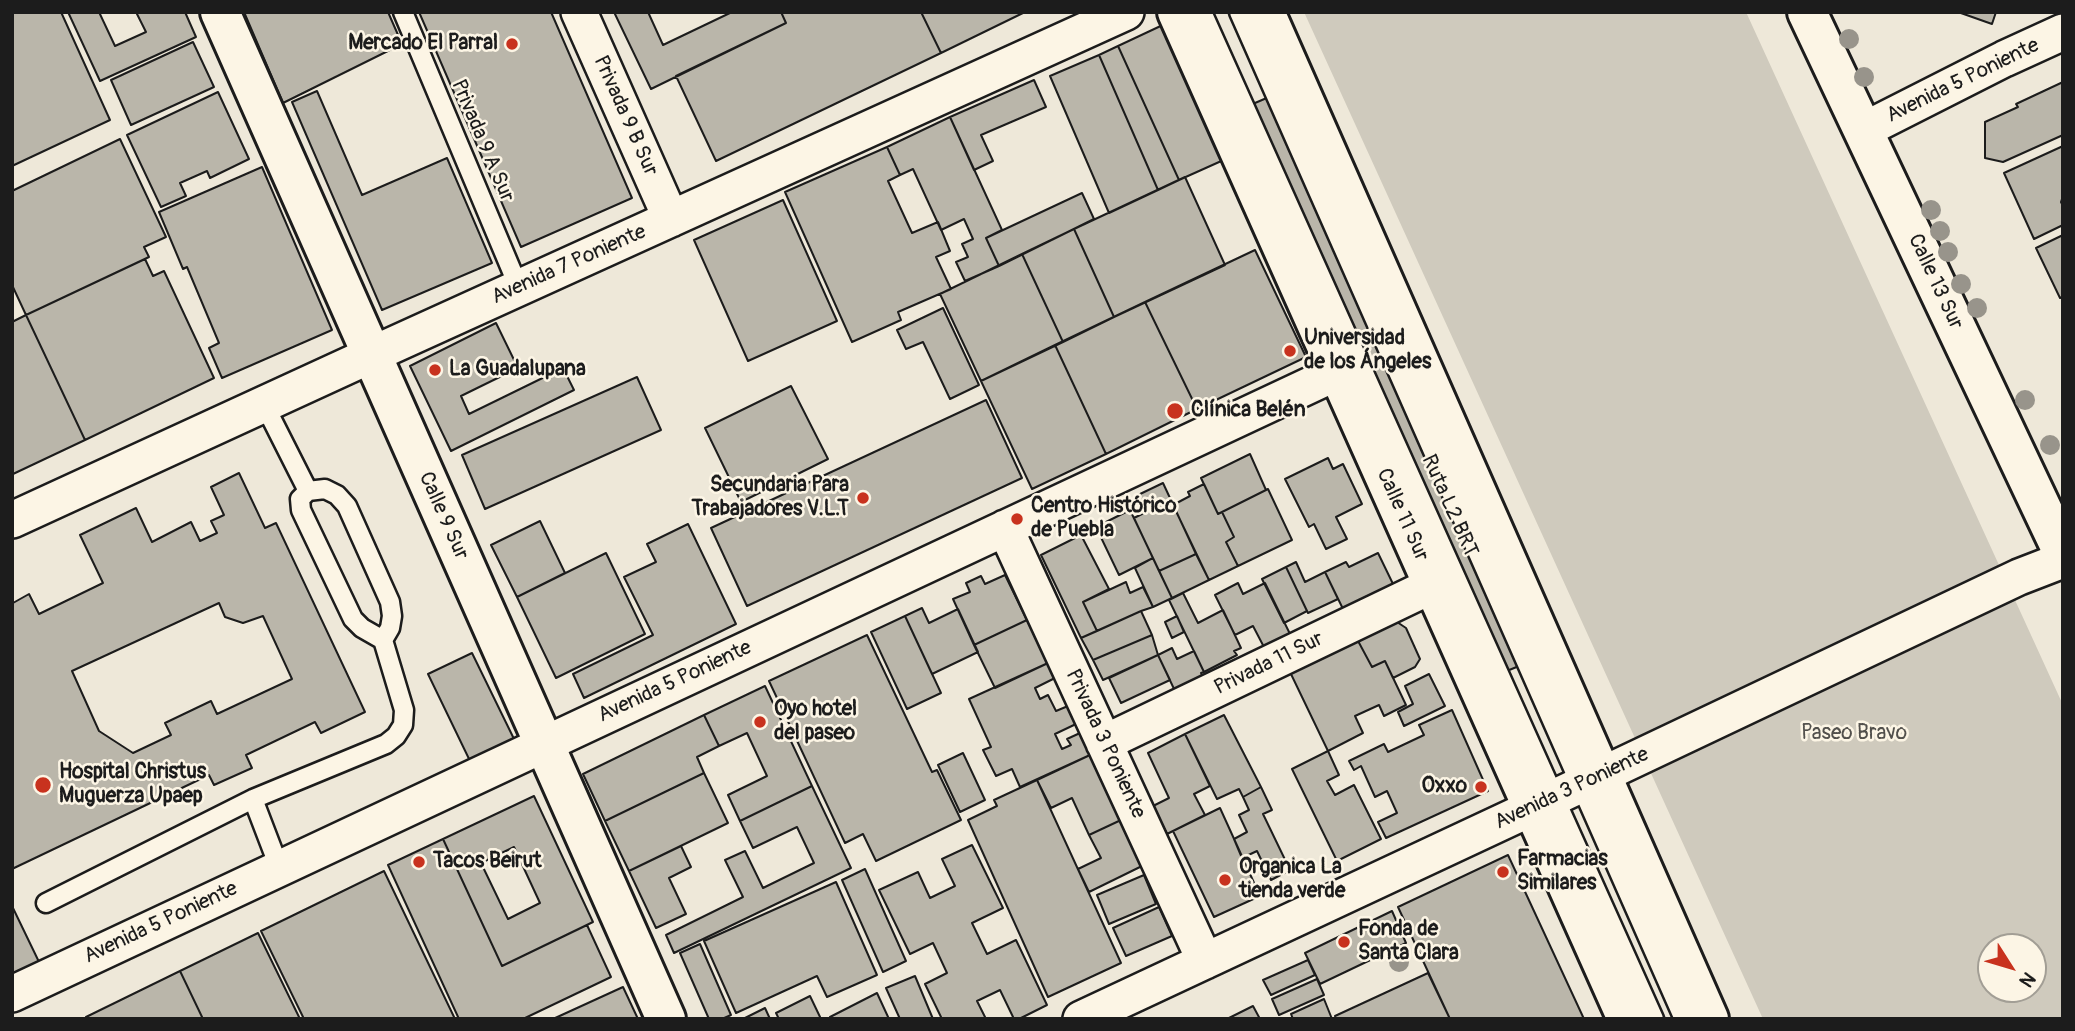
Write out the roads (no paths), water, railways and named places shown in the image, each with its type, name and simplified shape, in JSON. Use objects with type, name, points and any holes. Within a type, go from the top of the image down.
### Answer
[{"type":"main road","name":"Calle 9 Sur","points":[[220,12],[666,1019]]},
{"type":"main road","name":"Calle 11 Sur","points":[[1177,12],[1433,585],[1567,791],[1709,1019]]},
{"type":"main road","name":"Calle 11 Sur","points":[[1265,12],[1567,791],[1627,1019]]},
{"type":"main road","name":"Calle 13 Sur","points":[[1807,12],[2063,553]]},
{"type":"street","name":"Privada 9 B Sur","points":[[579,12],[671,219]]},
{"type":"street","name":"Avenida 7 Poniente","points":[[12,520],[1126,12]]},
{"type":"street","name":"Avenida 5 Poniente","points":[[1864,130],[2063,32]]},
{"type":"street","name":"Avenida 5 Poniente","points":[[12,994],[1338,372]]},
{"type":"street","name":"Privada 3 Poniente","points":[[1005,528],[1205,961]]},
{"type":"street","name":"Avenida 3 Poniente","points":[[1081,1019],[2019,577],[2063,560]]},
{"type":"street","name":"Privada 11 Sur","points":[[1104,743],[1433,585]]},
{"type":"lane","name":"Privada 9 A Sur","points":[[403,12],[519,288]]},
{"type":"lane","name":"Ruta L2 BRT","points":[[1202,12],[1567,791],[1684,1019]]},
{"type":"lane","name":"Ruta L2 BRT","points":[[1239,12],[1567,791],[1654,1019]]},
{"type":"lane","points":[[264,404],[308,491]]},
{"type":"lane","points":[[46,903],[253,799],[386,744],[396,736],[403,725],[404,710],[383,639],[362,628],[353,619],[301,510],[300,499],[308,491],[325,489],[337,495],[347,506],[390,602],[390,628],[383,639]]},
{"type":"lane","points":[[253,799],[279,867]]},
{"type":"place","name":"Mercado El Parral","points":[[512,44]]},
{"type":"place","name":"Universidad de los Ángeles","points":[[1290,351]]},
{"type":"place","name":"La Guadalupana","points":[[435,370]]},
{"type":"place","name":"Clínica Belén","points":[[1175,411]]},
{"type":"place","name":"Secundaria Para Trabajadores V.L.T","points":[[863,498]]},
{"type":"place","name":"Centro Histórico de Puebla","points":[[1017,519]]},
{"type":"place","name":"Oyo hotel del paseo","points":[[760,722]]},
{"type":"place","name":"Hospital Christus Muguerza Upaep","points":[[43,785]]},
{"type":"place","name":"Oxxo","points":[[1481,787]]},
{"type":"place","name":"Tacos Beirut","points":[[419,862]]},
{"type":"place","name":"Farmacias Similares","points":[[1503,872]]},
{"type":"place","name":"Organica La tienda verde","points":[[1225,880]]},
{"type":"place","name":"Fonda de Santa Clara","points":[[1344,942]]},
{"type":"park label","name":"Paseo Bravo","points":[[1854,734]]}]
